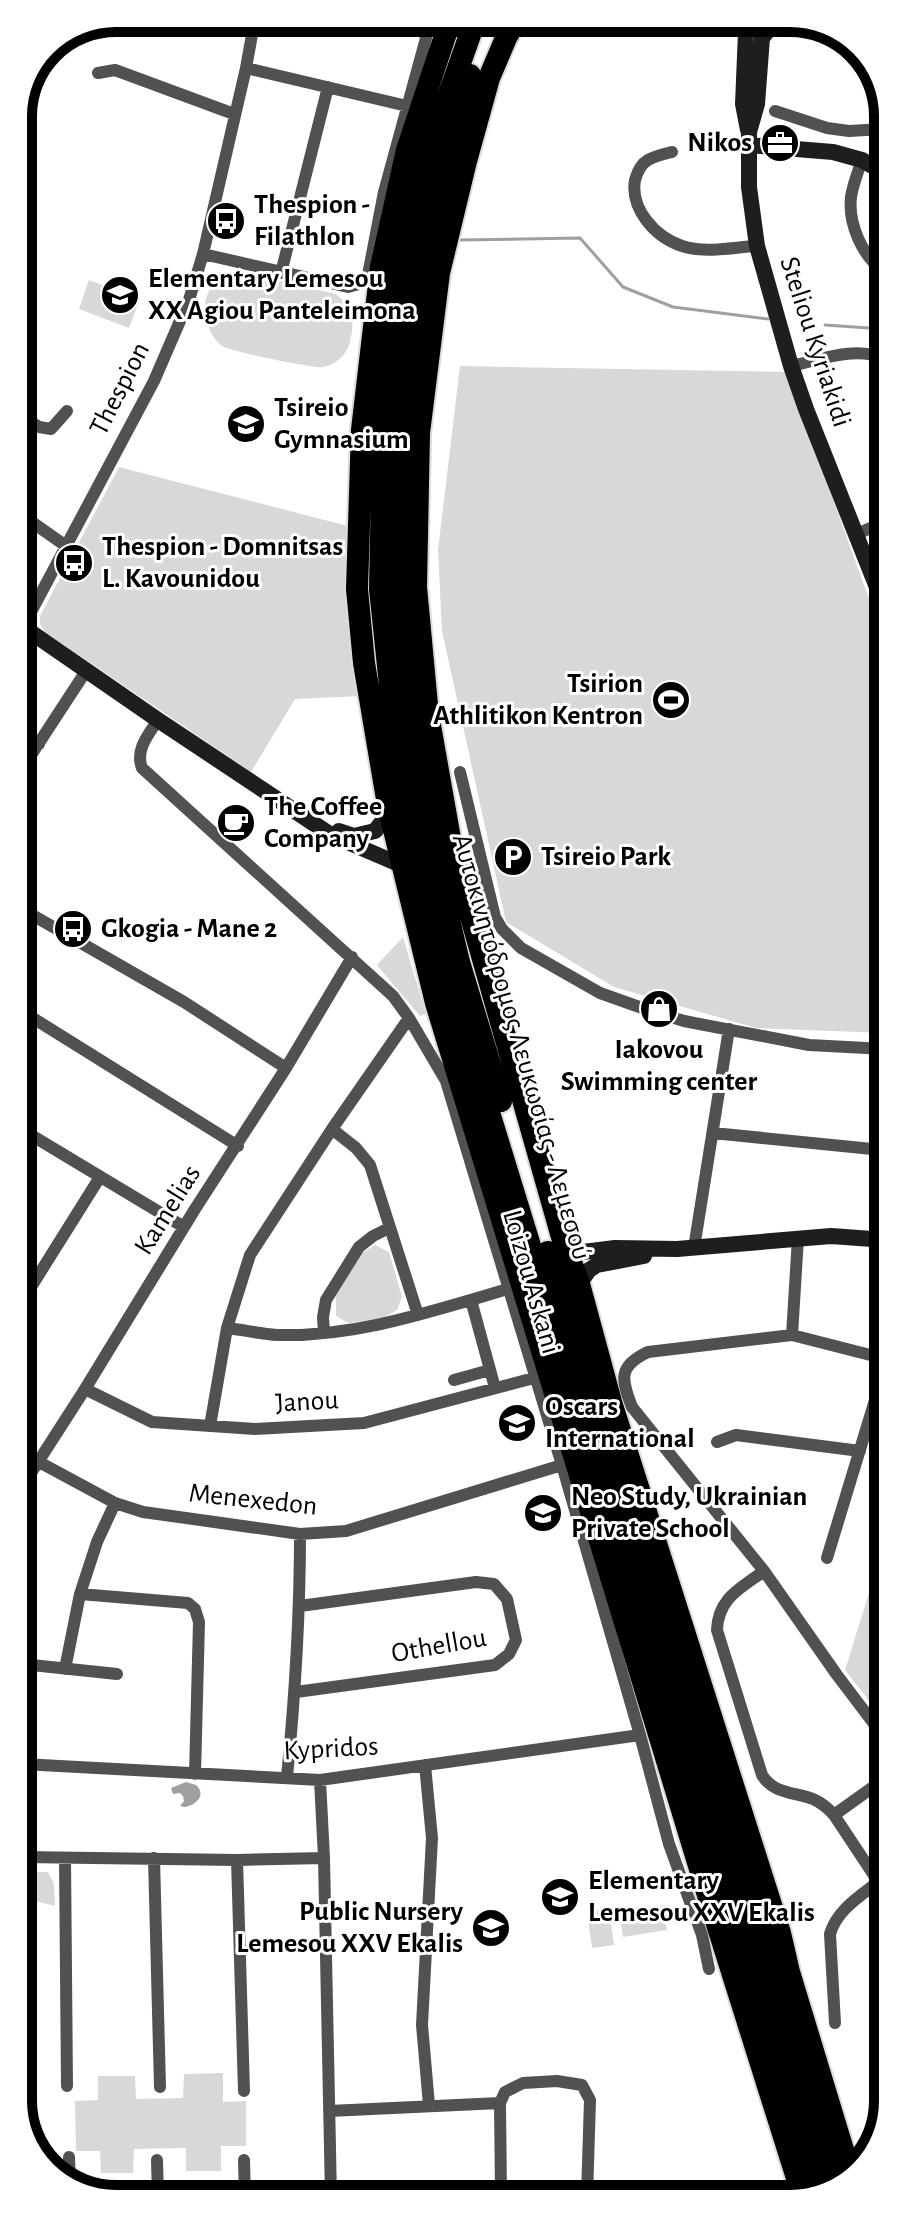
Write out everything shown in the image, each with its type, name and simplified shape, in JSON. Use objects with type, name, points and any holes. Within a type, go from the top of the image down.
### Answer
[{"type":"highway","points":[[408,860],[388,805],[364,663],[357,589],[362,430],[381,267],[407,150],[446,32]]},
{"type":"highway","name":"Αυτοκινητόδρομος Λευκωσίας - Λεμεσού","points":[[471,32],[429,150],[406,252],[383,432],[380,589],[408,860],[441,956],[674,1718]]},
{"type":"highway","name":"Αυτοκινητόδρομος Λευκωσίας - Λεμεσού","points":[[483,32],[447,154],[420,268],[398,432],[397,589],[409,712],[425,818],[459,962],[703,1747]]},
{"type":"highway","points":[[449,918],[433,783],[416,587],[419,448],[439,273],[489,78],[509,32]]},
{"type":"highway","points":[[364,663],[400,820],[436,1003],[799,2184]]},
{"type":"highway","points":[[428,714],[452,850],[562,1237],[579,1284],[611,1402],[780,1933],[847,2162]]},
{"type":"highway","points":[[674,1718],[711,1905]]},
{"type":"highway","points":[[674,1718],[817,2181]]},
{"type":"highway","points":[[703,1747],[723,1787],[780,1933]]},
{"type":"highway","points":[[703,1747],[832,2174]]},
{"type":"street","name":"Thespion","points":[[32,606],[154,381],[189,300],[203,254],[252,32]]},
{"type":"street","points":[[203,254],[348,287],[359,284],[368,275],[384,192],[426,38],[424,32]]},
{"type":"street","name":"Steliou Kyriakidi","points":[[746,32],[743,104],[757,246],[806,409],[874,579]]},
{"type":"street","name":"Steliou Kyriakidi","points":[[748,138],[757,104],[762,38],[767,32]]},
{"type":"street","points":[[246,68],[407,106]]},
{"type":"street","points":[[98,73],[115,70],[234,114]]},
{"type":"street","points":[[281,273],[328,87]]},
{"type":"street","points":[[775,111],[827,128],[874,130]]},
{"type":"street","points":[[748,138],[833,152],[874,167]]},
{"type":"street","points":[[672,152],[646,160],[637,172],[633,192],[637,206],[656,232],[679,245],[696,250],[757,246]]},
{"type":"street","points":[[862,160],[851,201],[852,218],[862,246],[874,262]]},
{"type":"street","points":[[791,366],[850,353],[874,355]]},
{"type":"street","points":[[32,422],[51,429],[67,411]]},
{"type":"street","points":[[32,522],[66,546]]},
{"type":"street","points":[[857,534],[874,526]]},
{"type":"street","points":[[32,633],[331,835],[408,860]]},
{"type":"street","points":[[32,754],[86,671]]},
{"type":"street","name":"Loizou Askani","points":[[158,720],[139,754],[142,768],[393,996],[446,1081],[562,1465],[669,1844],[702,1935],[709,1969]]},
{"type":"street","points":[[32,739],[39,744]]},
{"type":"street","points":[[460,772],[495,917],[521,948],[600,993],[684,1021],[809,1045],[874,1048]]},
{"type":"street","points":[[315,823],[354,836],[375,831],[388,805]]},
{"type":"street","points":[[32,915],[184,1002],[286,1068]]},
{"type":"street","name":"Kamelias","points":[[32,1472],[184,1227],[238,1146],[352,957]]},
{"type":"street","points":[[32,1017],[238,1146]]},
{"type":"street","points":[[210,1426],[227,1328],[250,1255],[409,1018]]},
{"type":"street","points":[[694,1248],[729,1029]]},
{"type":"street","points":[[332,1129],[356,1148],[370,1165],[418,1315]]},
{"type":"street","points":[[713,1133],[874,1149]]},
{"type":"street","points":[[32,1136],[184,1227]]},
{"type":"street","points":[[32,1285],[100,1177]]},
{"type":"street","points":[[324,1333],[326,1300],[359,1247],[389,1228]]},
{"type":"street","points":[[562,1237],[574,1249],[583,1252],[615,1248],[694,1248],[798,1238],[848,1236],[874,1239]]},
{"type":"street","points":[[792,1335],[798,1238]]},
{"type":"street","points":[[579,1284],[597,1265],[677,1249]]},
{"type":"street","points":[[227,1328],[275,1335],[372,1327],[508,1289]]},
{"type":"street","points":[[471,1300],[495,1388]]},
{"type":"street","points":[[874,1359],[792,1335],[648,1352],[633,1359],[624,1373],[624,1387],[632,1407],[764,1571],[874,1724]]},
{"type":"street","points":[[454,1380],[490,1370]]},
{"type":"street","name":"Janou","points":[[85,1389],[152,1422],[255,1429],[364,1423],[534,1378]]},
{"type":"street","points":[[827,1558],[874,1403]]},
{"type":"street","points":[[717,1442],[736,1435],[860,1451]]},
{"type":"street","name":"Menexedon","points":[[39,1462],[115,1503],[143,1512],[300,1534],[346,1531],[562,1465]]},
{"type":"street","points":[[65,1669],[80,1594],[97,1542],[115,1503]]},
{"type":"street","points":[[287,1777],[296,1692],[300,1534]]},
{"type":"street","points":[[764,1571],[728,1599],[718,1615],[717,1630],[762,1775],[774,1789],[824,1805],[834,1815],[874,1876]]},
{"type":"street","name":"Othellou","points":[[296,1692],[495,1665],[509,1654],[516,1640],[507,1599],[494,1584],[476,1582],[300,1606]]},
{"type":"street","points":[[80,1594],[188,1603],[195,1609],[199,1622],[195,1774]]},
{"type":"street","points":[[32,1665],[117,1674]]},
{"type":"street","name":"Kypridos","points":[[32,1765],[320,1780],[640,1735]]},
{"type":"street","points":[[425,1765],[432,1838],[422,2025],[429,2105]]},
{"type":"street","points":[[320,1780],[331,2185]]},
{"type":"street","points":[[834,1815],[874,1786]]},
{"type":"street","points":[[32,1857],[324,1858]]},
{"type":"street","points":[[65,1858],[67,2086]]},
{"type":"street","points":[[154,1858],[160,2087]]},
{"type":"street","points":[[237,1860],[244,2091]]},
{"type":"street","points":[[835,2023],[830,1934],[833,1923],[841,1911],[874,1885]]},
{"type":"street","points":[[502,2185],[500,2103],[505,2092],[523,2083],[557,2081],[582,2085],[590,2100],[587,2185]]},
{"type":"street","points":[[329,2111],[500,2103]]},
{"type":"street","points":[[69,2157],[70,2171]]},
{"type":"street","points":[[157,2160],[158,2185]]},
{"type":"street","points":[[244,2160],[245,2185]]},
{"type":"shaded area","points":[[239,272],[336,294],[345,303],[352,318],[350,342],[342,356],[334,363],[318,367],[222,346],[206,321],[205,302],[214,285],[226,276]]},
{"type":"shaded area","points":[[89,280],[140,299],[129,328],[79,309]]},
{"type":"shaded area","name":"Tsirion Athlitikon Kentron","points":[[460,366],[787,372],[874,612],[874,1033],[756,1028],[614,987],[506,922],[442,631],[438,550]]},
{"type":"shaded area","points":[[119,467],[348,526],[361,696],[295,699],[251,772],[45,632],[40,616]]},
{"type":"shaded area","points":[[403,937],[426,1014],[420,1016],[377,965]]},
{"type":"shaded area","points":[[375,1245],[389,1252],[402,1297],[397,1310],[383,1318],[348,1323],[336,1316],[336,1296],[362,1253]]},
{"type":"shaded area","points":[[874,1584],[874,1699],[871,1703],[845,1670]]},
{"type":"shaded area","points":[[186,1782],[196,1785],[200,1796],[196,1802],[185,1807],[180,1806],[183,1796],[173,1794],[171,1788]]},
{"type":"shaded area","points":[[32,1872],[48,1872],[54,1884],[55,1906],[32,1900]]},
{"type":"shaded area","points":[[663,1905],[667,1930],[623,1937],[619,1911]]},
{"type":"shaded area","points":[[609,1909],[614,1945],[592,1948],[587,1912]]},
{"type":"shaded area","points":[[223,2073],[223,2102],[246,2101],[246,2146],[221,2146],[221,2171],[186,2171],[186,2148],[134,2149],[133,2173],[101,2173],[100,2151],[76,2151],[75,2101],[98,2100],[98,2076],[135,2076],[136,2099],[183,2098],[184,2074]]},
{"type":"waterway","points":[[459,240],[580,238],[623,287],[673,307],[768,319]]},
{"type":"waterway","points":[[825,325],[874,328]]},
{"type":"place","name":"Nikos","points":[[780,143]]},
{"type":"place","name":"Thespion - Filathlon","points":[[226,221]]},
{"type":"place","name":"Elementary Lemesou XX Agiou Panteleimona","points":[[120,295]]},
{"type":"place","name":"Tsireio Gymnasium","points":[[246,424]]},
{"type":"place","name":"Thespion - Domnitsas L. Kavounidou","points":[[74,563]]},
{"type":"place","name":"Tsirion Athlitikon Kentron","points":[[671,700]]},
{"type":"place","name":"The Coffee Company","points":[[236,823]]},
{"type":"place","name":"Tsireio Park","points":[[513,857]]},
{"type":"place","name":"Gkogia - Mane 2","points":[[73,929]]},
{"type":"place","name":"Iakovou Swimming center","points":[[659,1009]]},
{"type":"place","name":"Oscars International","points":[[517,1423]]},
{"type":"place","name":"Neo Study, Ukrainian Private School","points":[[543,1513]]},
{"type":"place","name":"Elementary Lemesou XXV Ekalis","points":[[560,1897]]},
{"type":"place","name":"Public Nursery Lemesou XXV Ekalis","points":[[491,1928]]}]
